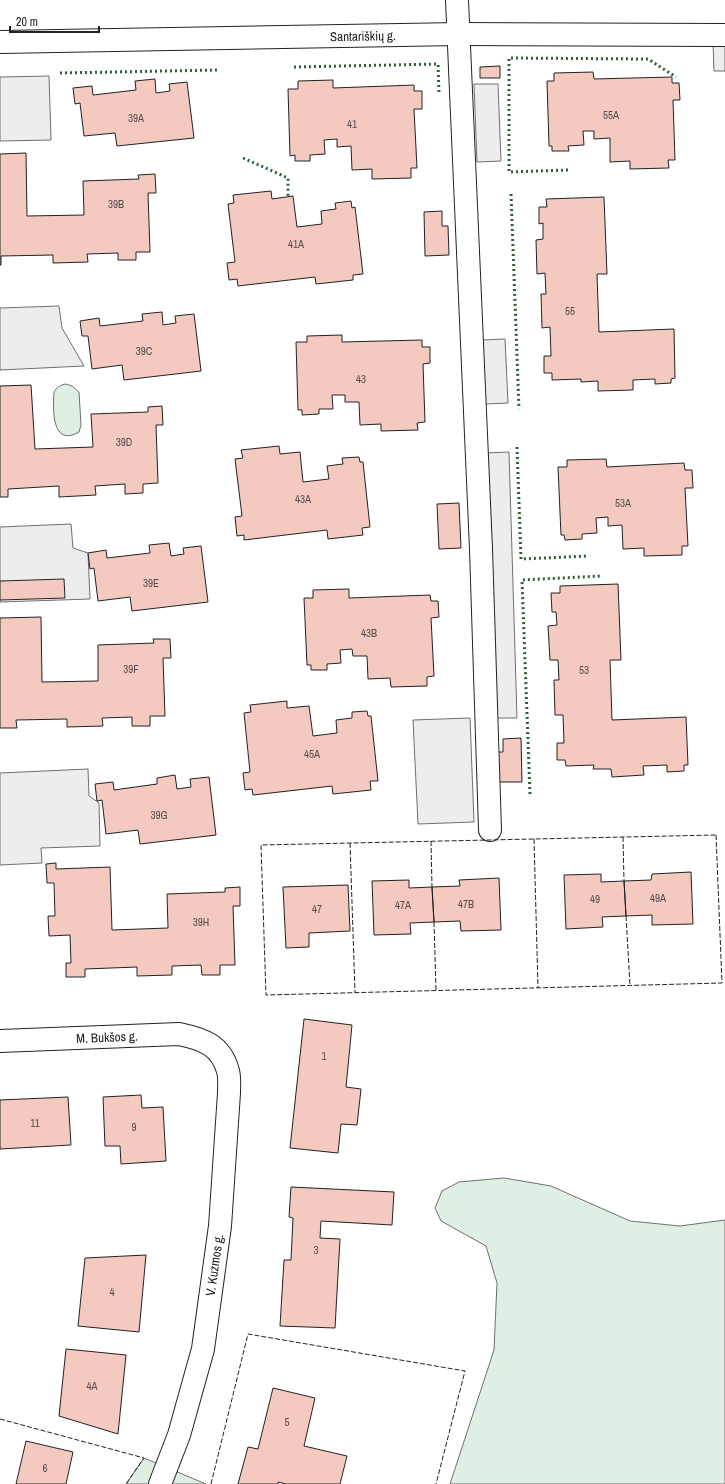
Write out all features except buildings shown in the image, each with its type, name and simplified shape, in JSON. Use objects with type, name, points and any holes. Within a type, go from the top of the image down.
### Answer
[{"type":"street","points":[[457,0],[481,549],[490,830]]},
{"type":"street","name":"Santariškių g.","points":[[0,42],[459,34],[725,35]]},
{"type":"street","name":"M. Bukšos g.","points":[[0,1041],[179,1034],[199,1038],[212,1045]]},
{"type":"street","name":"V. Kuzmos g.","points":[[160,1484],[179,1435],[203,1349],[220,1226],[229,1093],[229,1072],[223,1057],[212,1045]]},
{"type":"green space","points":[[66,384],[72,386],[79,392],[81,425],[79,432],[70,436],[63,435],[59,431],[54,416],[54,392],[59,386]]},
{"type":"green space","points":[[504,1178],[551,1186],[630,1221],[680,1226],[725,1220],[725,1484],[450,1484],[494,1350],[497,1283],[486,1246],[441,1221],[435,1208],[442,1191],[459,1182]]},
{"type":"green space","points":[[144,1458],[206,1484],[126,1484]]},
{"type":"shaded area","points":[[713,42],[725,42],[725,71],[714,71]]},
{"type":"shaded area","points":[[49,76],[51,140],[0,141],[0,77]]},
{"type":"shaded area","points":[[474,84],[498,84],[501,161],[477,162]]},
{"type":"shaded area","points":[[59,306],[62,328],[84,366],[0,370],[0,308]]},
{"type":"shaded area","points":[[505,339],[508,403],[485,404],[482,340]]},
{"type":"shaded area","points":[[509,452],[517,718],[494,718],[485,453]]},
{"type":"shaded area","points":[[71,524],[73,548],[88,553],[90,599],[0,602],[0,527]]},
{"type":"shaded area","points":[[470,718],[474,822],[418,824],[413,720]]},
{"type":"shaded area","points":[[88,769],[89,796],[99,803],[100,846],[41,848],[42,863],[0,865],[0,773]]},
{"type":"hedge","points":[[568,170],[509,172],[509,58],[648,59],[676,77]]},
{"type":"hedge","points":[[294,67],[438,64],[439,92]]},
{"type":"hedge","points":[[60,73],[218,70]]},
{"type":"hedge","points":[[243,158],[288,178],[288,197]]},
{"type":"hedge","points":[[511,194],[519,409]]},
{"type":"hedge","points":[[517,447],[521,559],[588,556]]},
{"type":"hedge","points":[[530,794],[522,580],[602,576]]},
{"type":"fence","points":[[716,835],[722,983],[266,995],[261,845],[716,835]]},
{"type":"fence","points":[[623,837],[624,881]]},
{"type":"fence","points":[[534,839],[538,988]]},
{"type":"fence","points":[[431,841],[432,887]]},
{"type":"fence","points":[[350,843],[355,992]]},
{"type":"fence","points":[[626,916],[630,985]]},
{"type":"fence","points":[[434,922],[436,990]]},
{"type":"fence","points":[[211,1484],[248,1334],[465,1371],[436,1484]]},
{"type":"fence","points":[[0,1419],[144,1458],[126,1484]]}]
